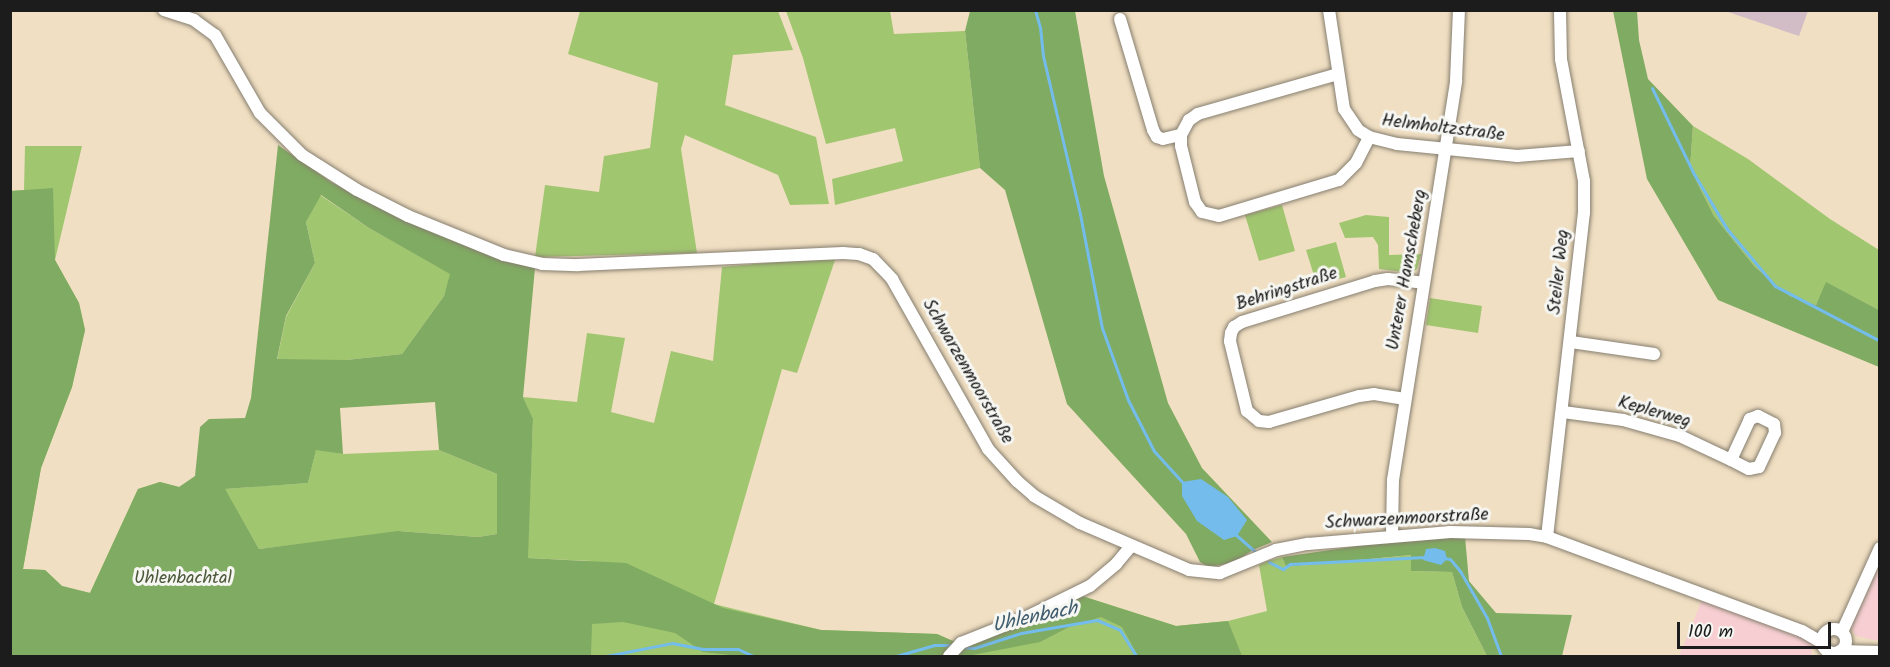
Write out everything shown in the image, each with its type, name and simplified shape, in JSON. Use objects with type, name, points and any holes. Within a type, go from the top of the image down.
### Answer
[{"type":"street","name":"Schwarzenmoorstraße","points":[[164,10],[194,20],[215,35],[260,113],[302,155],[357,190],[408,216],[504,255],[542,264],[578,265],[843,253],[859,254],[873,259],[891,279],[984,441],[1005,469],[1034,495],[1054,508],[1131,546],[1189,570],[1214,573],[1230,571],[1276,550],[1308,544],[1392,535],[1481,532],[1547,537],[1802,631],[1831,645],[1878,652]]},
{"type":"street","name":"Helmholtzstraße","points":[[1329,10],[1341,97],[1347,114],[1358,130],[1369,137],[1397,144],[1517,156],[1579,151]]},
{"type":"street","name":"Unterer Hamscheberg","points":[[1392,535],[1393,480],[1456,81],[1458,10]]},
{"type":"street","name":"Steiler Weg","points":[[1547,537],[1584,213],[1584,181],[1561,58],[1560,10]]},
{"type":"street","points":[[1120,20],[1153,130],[1157,137],[1163,139],[1181,135]]},
{"type":"street","points":[[1338,74],[1198,114],[1189,120],[1181,135],[1181,146],[1195,202],[1202,213],[1219,216],[1339,180],[1356,163],[1369,137]]},
{"type":"street","name":"Behringstraße","points":[[1405,399],[1374,394],[1359,396],[1269,422],[1259,421],[1247,411],[1230,341],[1231,333],[1234,327],[1242,322],[1375,281],[1388,279],[1424,283]]},
{"type":"street","points":[[1571,342],[1654,354]]},
{"type":"street","name":"Keplerweg","points":[[1563,412],[1623,420],[1653,428],[1680,436],[1731,460]]},
{"type":"street","points":[[949,657],[961,643],[1029,616],[1089,586],[1116,564],[1131,546]]},
{"type":"street","points":[[1831,645],[1880,548]]},
{"type":"shaded area","points":[[1725,11],[1808,11],[1799,36]]},
{"type":"shaded area","points":[[1879,567],[1879,641],[1856,636],[1851,627]]},
{"type":"shaded area","points":[[1702,600],[1811,641],[1812,655],[1815,656],[1679,656]]},
{"type":"green space","points":[[580,11],[778,11],[793,50],[733,55],[725,105],[816,137],[829,204],[790,205],[778,175],[685,135],[681,149],[697,253],[535,257],[545,185],[599,192],[604,156],[650,148],[658,83],[568,54]]},
{"type":"green space","points":[[786,11],[890,11],[894,34],[965,31],[980,168],[835,205],[832,179],[903,161],[895,128],[826,144],[803,58]]},
{"type":"green space","points":[[970,11],[1075,11],[1104,176],[1168,403],[1202,468],[1272,542],[1253,550],[1233,563],[1208,567],[1200,562],[1186,534],[1067,404],[1005,190],[980,168],[965,31]]},
{"type":"green space","points":[[1613,11],[1637,11],[1639,40],[1648,79],[1693,126],[1690,168],[1714,216],[1755,267],[1790,296],[1816,305],[1826,282],[1879,310],[1879,367],[1718,300],[1647,179]]},
{"type":"green space","points":[[1693,126],[1748,159],[1830,219],[1879,250],[1879,310],[1827,283],[1816,305],[1790,296],[1755,267],[1714,216],[1690,168]]},
{"type":"green space","name":"Uhlenbachtal","points":[[278,145],[331,182],[382,209],[480,252],[535,268],[523,397],[533,419],[528,558],[626,563],[723,608],[821,630],[937,634],[962,645],[1082,596],[1176,626],[1228,621],[1242,656],[1138,656],[1122,627],[1101,617],[1069,627],[1040,642],[967,656],[740,656],[703,652],[675,633],[623,622],[592,624],[591,656],[11,656],[11,191],[53,188],[55,260],[79,303],[85,330],[72,387],[41,468],[23,569],[45,570],[62,586],[90,593],[138,489],[160,482],[179,487],[195,476],[200,427],[209,419],[245,418],[251,398]],"holes":[[[321,195],[369,228],[450,274],[444,296],[402,354],[346,360],[277,359],[286,316],[315,263],[306,222]],[[435,402],[439,450],[497,474],[497,534],[478,537],[398,531],[259,549],[225,489],[308,483],[316,450],[343,454],[340,408]]]},
{"type":"green space","points":[[25,146],[82,146],[55,260],[79,303],[85,330],[72,387],[41,468],[23,569],[45,570],[62,586],[90,593],[138,489],[160,482],[179,487],[258,552],[301,544],[259,549],[224,489],[308,483],[316,449],[343,454],[439,450],[497,474],[497,534],[478,537],[398,531],[523,561],[592,561],[527,558],[533,420],[523,397],[577,402],[587,333],[625,338],[611,412],[654,423],[671,351],[713,361],[722,267],[836,257],[797,373],[782,369],[714,604],[821,630],[937,634],[962,645],[1082,596],[1176,626],[1228,621],[1267,611],[1259,565],[1268,561],[1282,557],[1286,567],[1412,555],[1411,571],[1452,572],[1462,607],[1487,656],[11,656],[10,191],[24,190]]},
{"type":"green space","points":[[320,195],[369,228],[451,274],[444,296],[402,354],[346,360],[277,360],[286,317],[315,263],[306,222]]},
{"type":"green space","points":[[1282,205],[1295,251],[1259,261],[1245,215]]},
{"type":"green space","points":[[1366,215],[1389,217],[1389,255],[1421,254],[1417,269],[1412,273],[1379,269],[1378,245],[1373,237],[1345,238],[1339,223]]},
{"type":"green space","points":[[1336,242],[1346,277],[1317,285],[1306,250]]},
{"type":"green space","points":[[1430,298],[1482,306],[1478,333],[1426,325]]},
{"type":"green space","points":[[1465,537],[1469,581],[1496,613],[1572,615],[1562,656],[1487,656],[1462,607],[1452,572],[1411,571],[1411,555],[1286,567],[1282,557],[1413,538]]},
{"type":"water","points":[[1201,479],[1228,497],[1247,520],[1237,536],[1224,540],[1197,521],[1182,496],[1182,482]]},
{"type":"water","points":[[1435,548],[1445,551],[1447,559],[1441,565],[1423,560],[1426,549]]},
{"type":"waterway","points":[[1035,10],[1040,27],[1043,56],[1080,214],[1102,328],[1128,400],[1154,451],[1183,483]]},
{"type":"waterway","points":[[1652,88],[1694,174],[1727,229],[1775,286],[1880,341]]},
{"type":"waterway","points":[[1235,534],[1257,553]]},
{"type":"waterway","points":[[1269,562],[1283,569],[1290,564],[1425,557]]},
{"type":"waterway","points":[[1444,558],[1450,559],[1460,571],[1487,618],[1501,656]]},
{"type":"waterway","name":"Uhlenbach","points":[[962,647],[974,648],[1021,633],[1097,620],[1120,630],[1136,656]]},
{"type":"waterway","name":"Uhlenbach","points":[[606,656],[672,643],[704,649],[738,649],[753,656]]},
{"type":"waterway","name":"Uhlenbach","points":[[896,656],[934,645],[949,645]]}]
